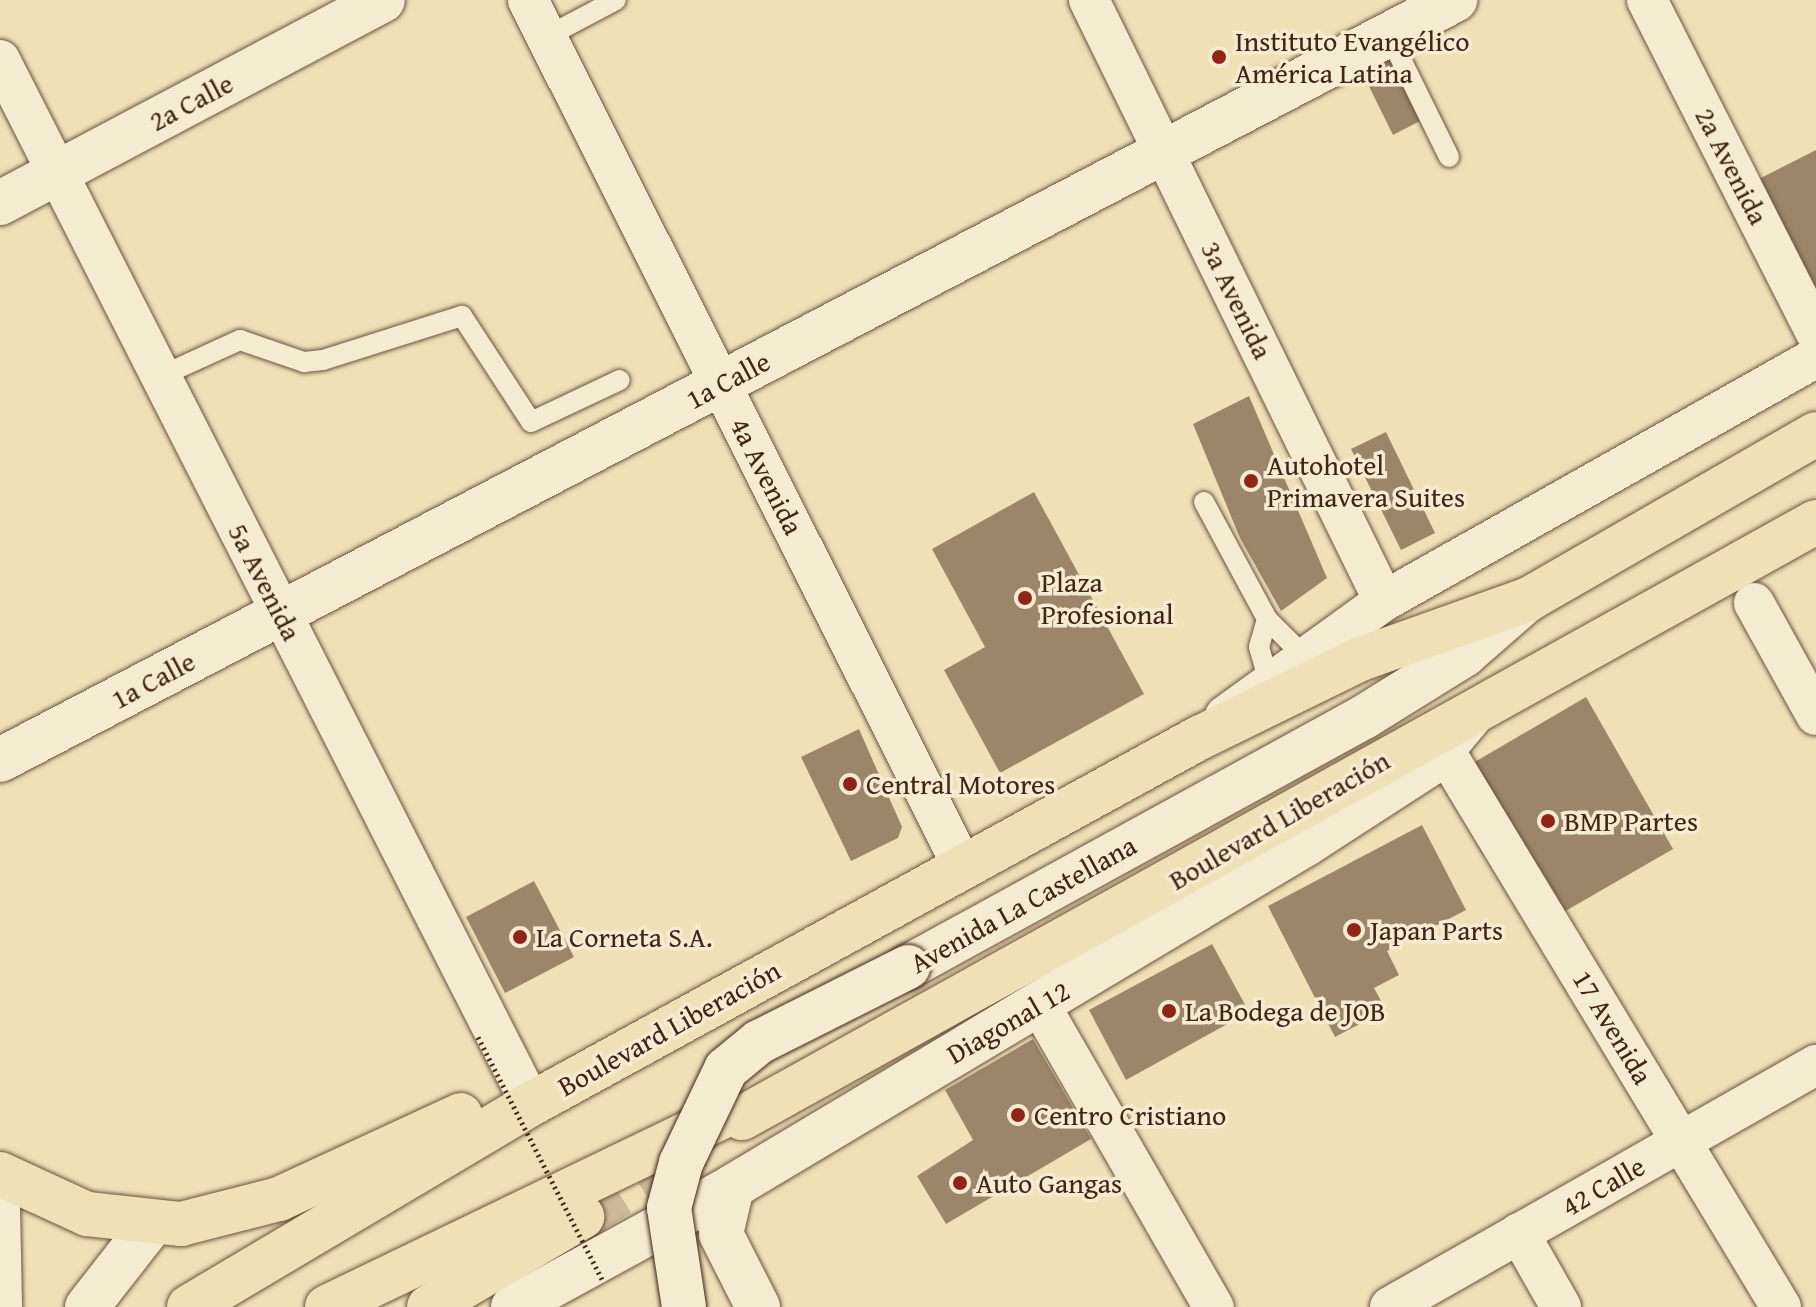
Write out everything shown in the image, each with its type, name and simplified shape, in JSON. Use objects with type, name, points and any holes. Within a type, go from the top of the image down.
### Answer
[{"type":"highway","name":"Boulevard Liberación","points":[[189,1307],[531,1104],[1199,738],[1358,660],[1529,599],[1816,434]]},
{"type":"highway","name":"Boulevard Liberación","points":[[742,1118],[811,1075],[1169,884],[1480,705],[1816,522]]},
{"type":"highway","points":[[327,1307],[811,1075]]},
{"type":"highway","points":[[0,1174],[87,1214],[151,1225],[239,1213],[463,1114],[531,1104]]},
{"type":"highway","points":[[429,1307],[582,1217]]},
{"type":"main road","name":"2a Calle","points":[[0,203],[383,0]]},
{"type":"main road","name":"1a Calle","points":[[0,760],[1455,0]]},
{"type":"main road","name":"Avenida La Castellana","points":[[683,1307],[669,1208],[681,1163],[726,1069],[759,1042],[908,967],[1364,717],[1464,655],[1529,599]]},
{"type":"main road","name":"Diagonal 12","points":[[513,1307],[581,1290],[732,1187],[1306,844],[1443,748],[1480,705]]},
{"type":"main road","points":[[683,1307],[721,1234],[732,1187]]},
{"type":"main road","points":[[87,1307],[151,1225]]},
{"type":"main road","points":[[721,1234],[758,1307]]},
{"type":"street","name":"4a Avenida","points":[[528,0],[963,867]]},
{"type":"street","name":"3a Avenida","points":[[1089,0],[1384,601]]},
{"type":"street","name":"2a Avenida","points":[[1647,0],[1816,333]]},
{"type":"street","name":"5a Avenida","points":[[0,60],[531,1104]]},
{"type":"street","name":"Boulevard Liberación","points":[[1199,738],[1268,679],[1384,601],[1816,358]]},
{"type":"street","points":[[1754,603],[1816,715]]},
{"type":"street","name":"17 Avenida","points":[[1443,748],[1683,1140],[1781,1307]]},
{"type":"street","points":[[1040,1005],[1214,1307]]},
{"type":"street","name":"42 Calle","points":[[1390,1307],[1816,1065]]},
{"type":"street","points":[[0,1208],[2,1307]]},
{"type":"street","points":[[1519,1233],[1561,1307]]},
{"type":"lane","points":[[546,37],[616,0]]},
{"type":"lane","points":[[1389,35],[1449,157]]},
{"type":"lane","points":[[161,376],[240,340],[304,362],[323,360],[462,316],[531,422],[620,380]]},
{"type":"lane","points":[[1204,502],[1267,619],[1303,655]]},
{"type":"lane","points":[[1267,619],[1259,647],[1268,679]]},
{"type":"path","points":[[478,1037],[581,1290]]},
{"type":"building","points":[[1385,50],[1420,121],[1393,135],[1358,64]]},
{"type":"building","points":[[1816,150],[1816,293],[1759,179]]},
{"type":"building","name":"Autohotel Primavera Suites","points":[[1249,396],[1327,578],[1281,611],[1240,538],[1193,424]]},
{"type":"building","points":[[1386,432],[1435,533],[1401,550],[1351,449]]},
{"type":"building","name":"Plaza Profesional","points":[[1034,492],[1144,694],[1000,773],[944,670],[985,647],[932,549]]},
{"type":"building","points":[[1586,697],[1673,849],[1562,913],[1473,763]]},
{"type":"building","name":"Central Motores","points":[[859,729],[902,827],[898,838],[851,861],[801,757]]},
{"type":"building","name":"Japan Parts","points":[[1422,825],[1466,910],[1387,951],[1399,975],[1374,988],[1386,1010],[1335,1037],[1268,906]]},
{"type":"building","name":"La Corneta S.A.","points":[[534,881],[574,957],[505,993],[466,917]]},
{"type":"building","name":"La Bodega de JOB","points":[[1212,944],[1249,1012],[1126,1080],[1089,1010]]},
{"type":"building","name":"Centro Cristiano","points":[[1033,1039],[1091,1139],[946,1224],[917,1176],[973,1140],[945,1090]]},
{"type":"tunnel","points":[[582,1217],[696,1147]]},
{"type":"place","name":"Instituto Evangélico América Latina","points":[[1219,57]]},
{"type":"place","name":"Autohotel Primavera Suites","points":[[1251,481]]},
{"type":"place","name":"Plaza Profesional","points":[[1025,598]]},
{"type":"place","name":"Central Motores","points":[[850,784]]},
{"type":"place","name":"BMP Partes","points":[[1548,821]]},
{"type":"place","name":"Japan Parts","points":[[1354,930]]},
{"type":"place","name":"La Corneta S.A.","points":[[520,937]]},
{"type":"place","name":"La Bodega de JOB","points":[[1169,1011]]},
{"type":"place","name":"Centro Cristiano","points":[[1018,1115]]},
{"type":"place","name":"Auto Gangas","points":[[960,1183]]}]
